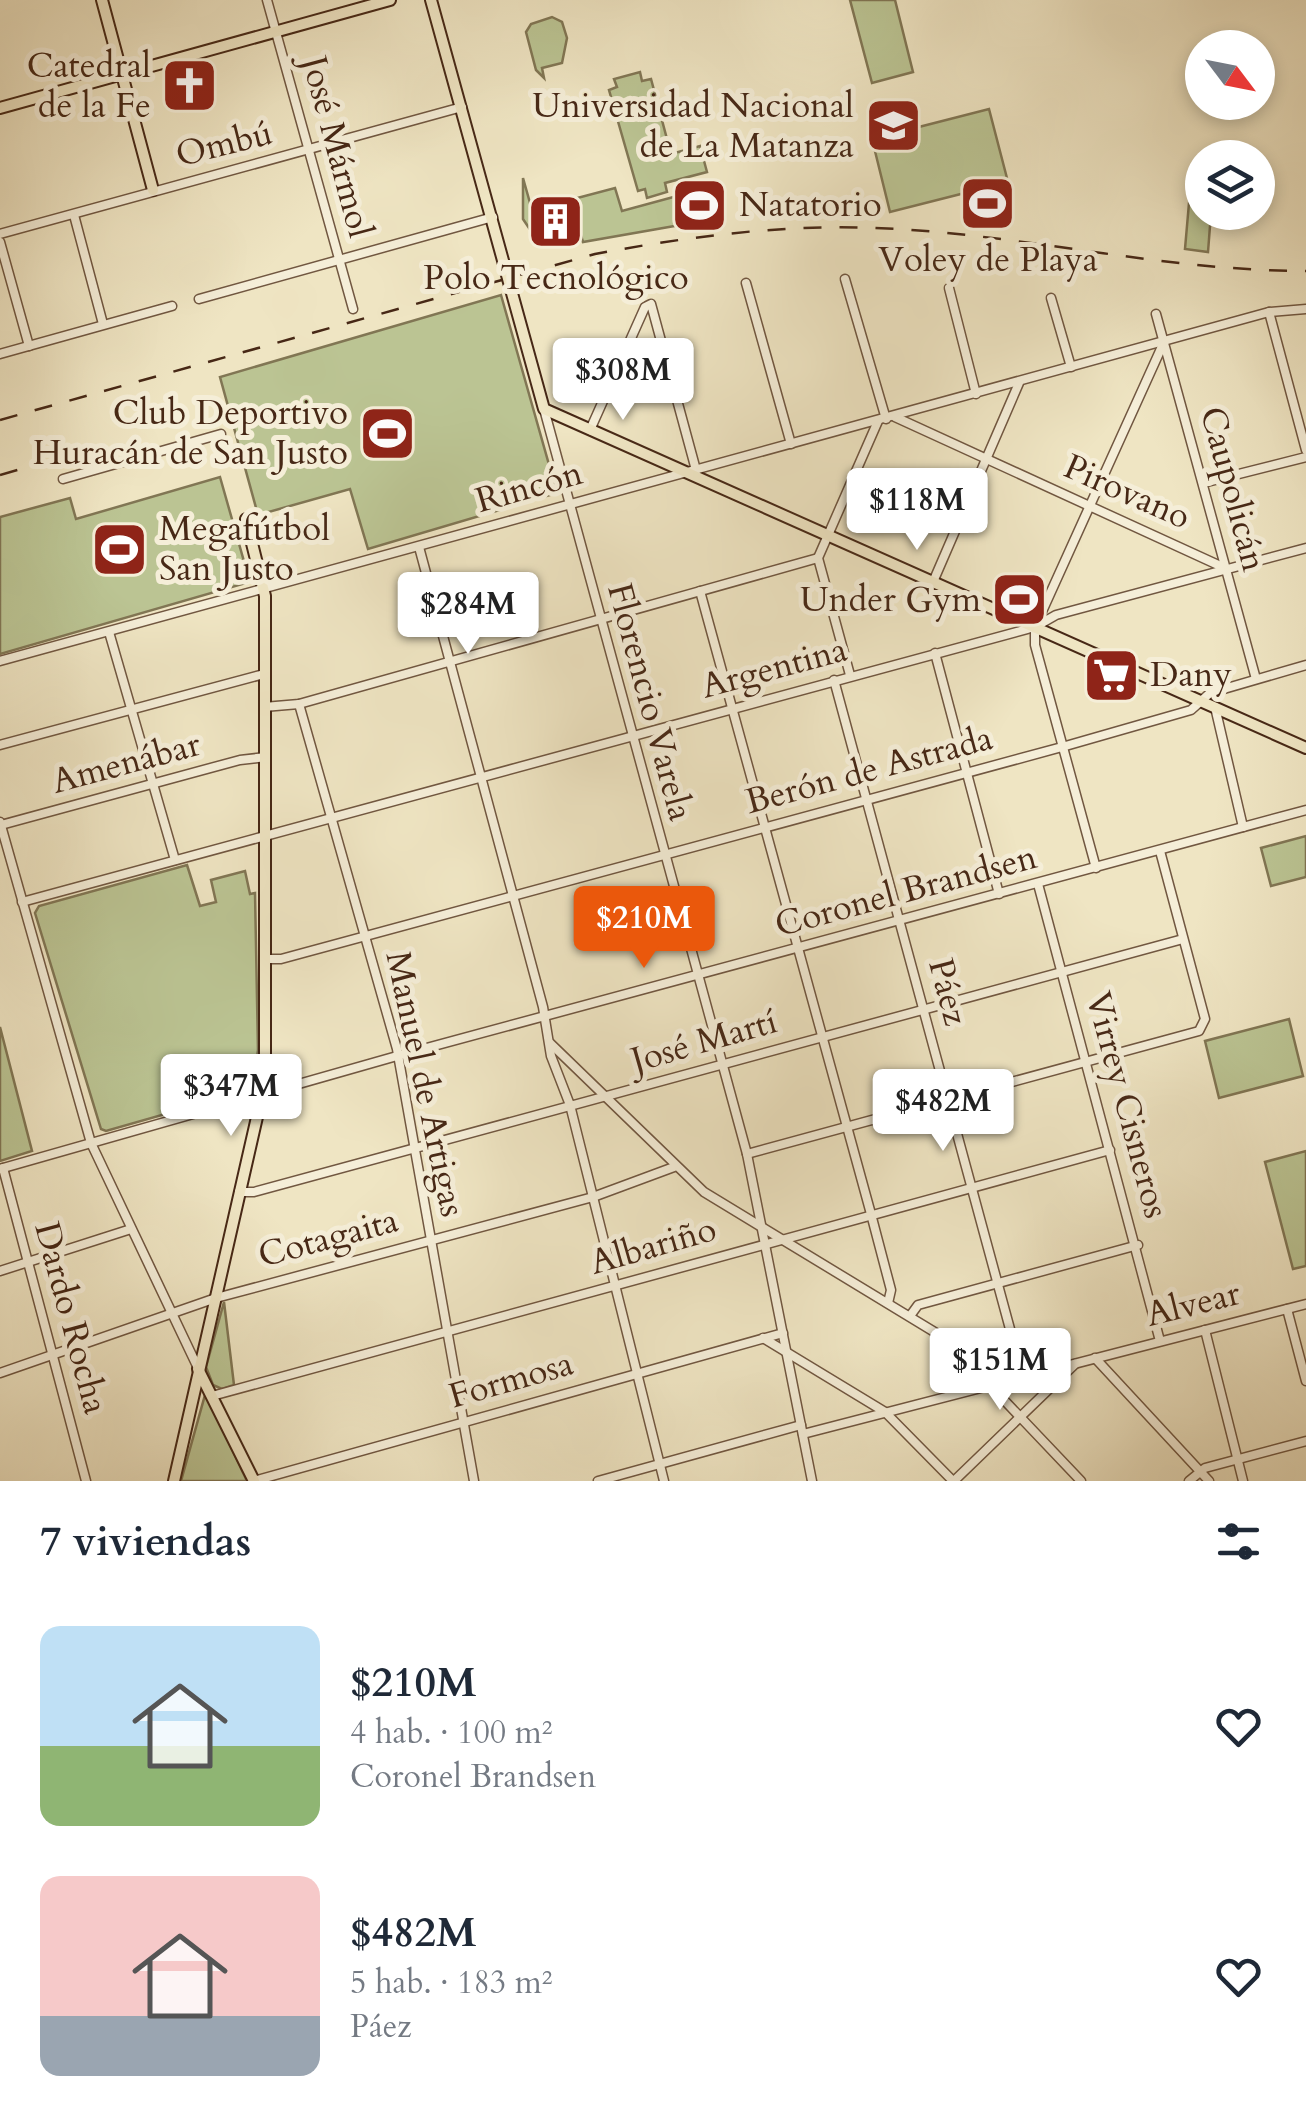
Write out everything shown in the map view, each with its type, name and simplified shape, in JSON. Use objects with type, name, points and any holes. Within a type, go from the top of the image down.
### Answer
[{"type":"main road","points":[[102,0],[153,190]]},
{"type":"main road","points":[[0,108],[390,0]]},
{"type":"main road","name":"Florencio Varela","points":[[432,0],[544,409]]},
{"type":"main road","points":[[544,409],[691,471],[828,536],[1306,748]]},
{"type":"main road","points":[[174,1481],[262,1095],[266,959],[265,590],[246,519]]},
{"type":"main road","points":[[198,1368],[254,1481]]},
{"type":"street","name":"José Mármol","points":[[268,0],[353,309]]},
{"type":"street","name":"Ombú","points":[[0,234],[462,107]]},
{"type":"street","points":[[74,215],[103,324]]},
{"type":"street","points":[[199,299],[493,217]]},
{"type":"street","points":[[0,242],[29,346]]},
{"type":"street","points":[[846,280],[886,419],[818,558],[850,675]]},
{"type":"street","points":[[746,283],[791,444]]},
{"type":"street","points":[[949,288],[976,394]]},
{"type":"street","points":[[1051,298],[1071,368]]},
{"type":"street","points":[[590,430],[646,307],[651,304],[691,471]]},
{"type":"street","points":[[0,354],[172,306]]},
{"type":"street","name":"Rincón","points":[[0,661],[1268,312],[1306,309]]},
{"type":"street","points":[[1203,483],[1306,453],[1268,312]]},
{"type":"street","name":"Caupolicán","points":[[1156,314],[1256,678]]},
{"type":"street","points":[[1096,868],[1035,645],[1036,627],[1164,342]]},
{"type":"street","points":[[932,582],[1019,383]]},
{"type":"street","name":"Florencio Varela","points":[[544,409],[747,1154],[812,1481]]},
{"type":"street","name":"Pirovano","points":[[886,419],[1090,505],[1226,569]]},
{"type":"street","points":[[62,479],[221,434]]},
{"type":"street","points":[[418,547],[514,896],[548,1040],[570,1105],[664,1481]]},
{"type":"street","name":"Argentina","points":[[22,902],[1036,627],[1056,615],[1306,548]]},
{"type":"street","points":[[264,708],[299,704],[818,558]]},
{"type":"street","points":[[700,590],[892,1290],[888,1303]]},
{"type":"street","points":[[109,632],[175,860]]},
{"type":"street","points":[[935,653],[1000,894]]},
{"type":"street","name":"Berón de Astrada","points":[[266,959],[664,856],[1191,710],[1210,693],[1306,665]]},
{"type":"street","points":[[0,744],[264,674]]},
{"type":"street","name":"Páez","points":[[834,680],[1023,1378]]},
{"type":"street","name":"Manuel de Artigas","points":[[299,704],[397,1056],[474,1481]]},
{"type":"street","points":[[1215,707],[1243,827]]},
{"type":"street","name":"Amenábar","points":[[0,824],[266,757]]},
{"type":"street","name":"Coronel Brandsen","points":[[1,1169],[397,1056],[1306,810]]},
{"type":"street","points":[[0,824],[91,1142],[198,1368]]},
{"type":"street","points":[[747,1154],[1204,1026],[1160,851]]},
{"type":"street","name":"Virrey Cisneros","points":[[1038,884],[1138,1245],[1160,1341]]},
{"type":"street","name":"José Martí","points":[[239,1192],[254,1192],[1183,939]]},
{"type":"street","points":[[548,1040],[602,1098],[712,1198],[954,1345],[1081,1481]]},
{"type":"street","name":"Albariño","points":[[212,1396],[1110,1150]]},
{"type":"street","name":"Cotagaita","points":[[0,1372],[216,1298],[593,1197],[674,1167]]},
{"type":"street","name":"Dardo Rocha","points":[[1,1169],[86,1481]]},
{"type":"street","points":[[0,1271],[131,1228]]},
{"type":"street","points":[[910,1316],[918,1305],[1138,1245]]},
{"type":"street","name":"Alvear","points":[[598,1481],[1023,1378],[1306,1304]]},
{"type":"street","points":[[1287,1309],[1306,1382]]},
{"type":"street","points":[[1205,1330],[1243,1481]]},
{"type":"street","name":"Formosa","points":[[254,1481],[783,1333]]},
{"type":"street","points":[[763,1338],[886,1412],[954,1481],[1076,1364]]},
{"type":"street","points":[[1095,1358],[1208,1481]]},
{"type":"street","points":[[1189,1481],[1199,1471],[1306,1441]]},
{"type":"green space","points":[[850,0],[895,0],[913,72],[872,83]]},
{"type":"green space","points":[[552,17],[562,22],[567,38],[562,63],[542,68],[544,78],[536,70],[526,32],[531,24]]},
{"type":"green space","points":[[640,72],[642,81],[651,79],[671,154],[700,146],[707,172],[665,183],[667,192],[647,198],[645,189],[638,191],[609,90],[617,87],[614,79]]},
{"type":"green space","points":[[989,109],[1008,182],[890,212],[872,139]]},
{"type":"green space","points":[[523,178],[532,210],[615,188],[622,211],[677,196],[686,224],[583,242],[572,205],[534,215],[537,229],[531,231],[523,219]]},
{"type":"green space","points":[[1187,230],[1210,230],[1208,252],[1185,249]]},
{"type":"green space","name":"Club Deportivo Huracán de San Justo","points":[[501,295],[557,493],[368,549],[350,489],[258,515],[220,377]]},
{"type":"green space","name":"Megafútbol San Justo","points":[[220,477],[249,579],[246,583],[0,654],[0,517],[70,498],[76,519]]},
{"type":"green space","points":[[1306,836],[1306,877],[1271,886],[1261,848]]},
{"type":"green space","points":[[187,865],[200,906],[216,902],[211,880],[245,871],[250,894],[255,893],[258,1050],[253,1089],[106,1131],[101,1129],[35,913],[39,906]]},
{"type":"green space","points":[[1289,1019],[1303,1076],[1219,1098],[1205,1041]]},
{"type":"green space","points":[[0,1027],[32,1151],[0,1161]]},
{"type":"green space","points":[[1306,1151],[1306,1266],[1293,1269],[1265,1162]]},
{"type":"green space","points":[[224,1302],[234,1385],[222,1389],[213,1385],[206,1367]]},
{"type":"green space","points":[[205,1395],[208,1398],[247,1481],[181,1481]]},
{"type":"water","name":"Natatorio","points":[[714,185],[722,214],[686,224],[677,196]]},
{"type":"railway","points":[[0,420],[595,254],[734,233],[840,227],[929,231],[1198,265],[1306,271]]},
{"type":"railway","points":[[0,475],[21,469]]},
{"type":"place","name":"Catedral de la Fe","points":[[190,86]]},
{"type":"place","name":"Universidad Nacional de La Matanza","points":[[893,126]]},
{"type":"place","name":"Voley de Playa","points":[[988,204]]},
{"type":"place","name":"Natatorio","points":[[700,205]]},
{"type":"place","name":"Polo Tecnológico","points":[[556,222]]},
{"type":"place","name":"Club Deportivo Huracán de San Justo","points":[[387,433]]},
{"type":"place","name":"Megafútbol San Justo","points":[[120,549]]},
{"type":"place","name":"Under Gym","points":[[1020,600]]},
{"type":"place","name":"Dany","points":[[1111,675]]}]
